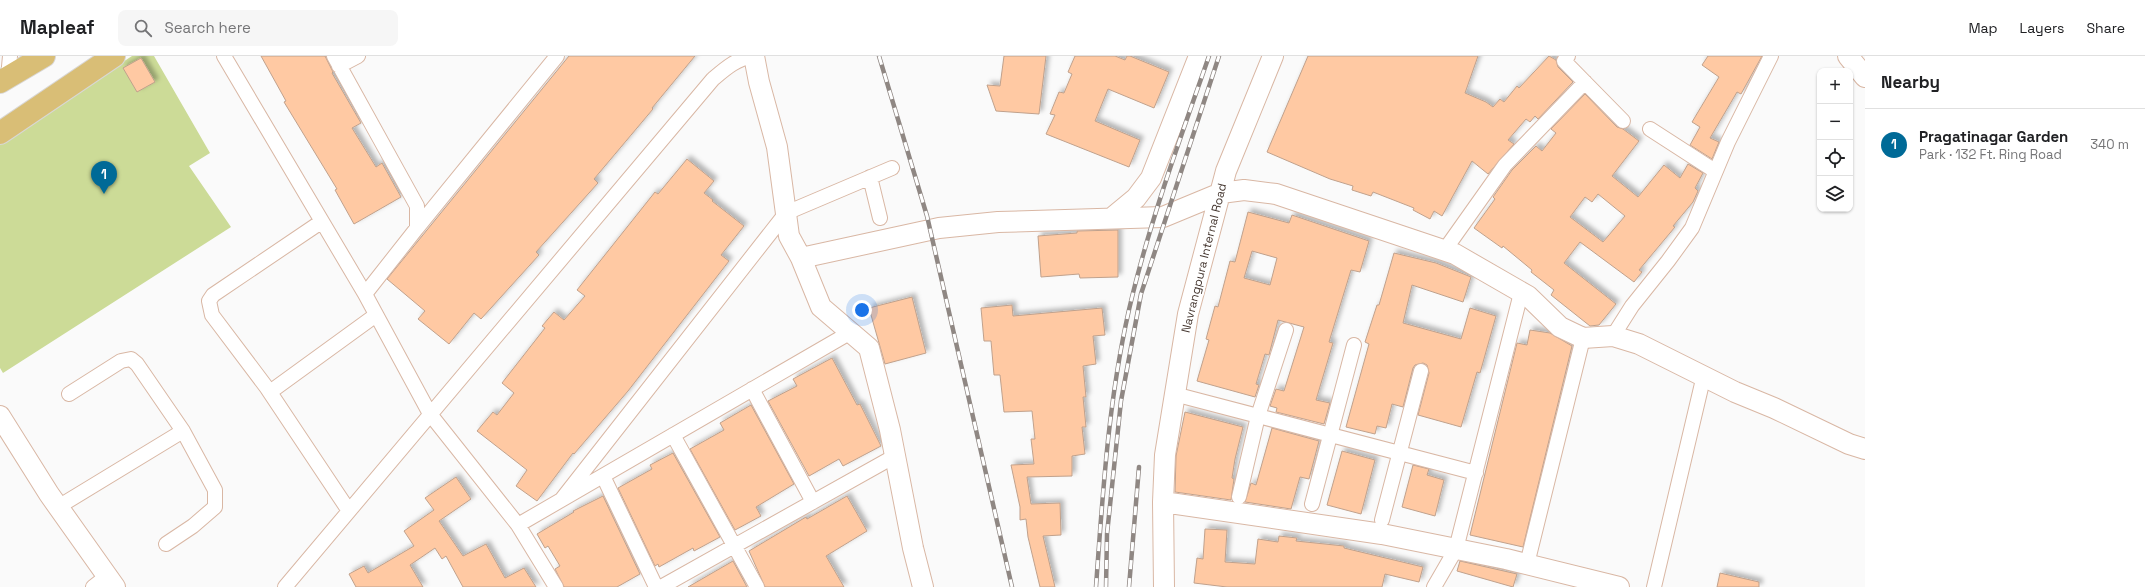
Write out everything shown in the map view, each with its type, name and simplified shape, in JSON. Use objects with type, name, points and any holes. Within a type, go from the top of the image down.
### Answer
[{"type":"main road","points":[[6,72],[44,56]]},
{"type":"main road","points":[[0,133],[114,56]]},
{"type":"street","points":[[224,56],[365,294],[430,414],[518,525],[556,587]]},
{"type":"street","points":[[358,56],[336,61],[417,206],[417,228]]},
{"type":"street","points":[[365,294],[556,56]]},
{"type":"street","points":[[285,587],[713,79],[738,59],[753,56],[758,82],[777,147],[789,236],[801,258],[821,307],[869,348],[895,456],[913,548],[923,587]]},
{"type":"street","points":[[1114,217],[1136,198],[1151,178],[1199,56]]},
{"type":"street","name":"Navrangpura Internal Road","points":[[1164,587],[1163,502],[1165,455],[1188,314],[1226,171],[1273,56]]},
{"type":"street","points":[[1568,56],[1564,61],[1623,121]]},
{"type":"street","points":[[1613,336],[1632,306],[1692,228],[1715,171],[1771,56]]},
{"type":"street","points":[[1848,56],[1865,77]]},
{"type":"street","points":[[1444,250],[1505,166],[1585,82]]},
{"type":"street","points":[[1650,128],[1715,171]]},
{"type":"street","points":[[562,500],[786,213],[892,168]]},
{"type":"street","points":[[870,177],[880,218]]},
{"type":"street","points":[[801,258],[939,228],[998,222],[1163,216],[1221,193],[1244,190],[1276,194],[1455,254],[1528,296],[1560,327],[1583,338],[1613,336],[1639,344],[1704,375],[1735,392],[1774,408],[1849,444],[1865,449]]},
{"type":"street","points":[[321,222],[213,295],[209,301],[212,315],[270,392],[349,511]]},
{"type":"street","points":[[1434,587],[1456,549],[1521,293]]},
{"type":"street","points":[[270,392],[376,315]]},
{"type":"street","points":[[1239,497],[1258,416],[1286,330]]},
{"type":"street","points":[[518,525],[850,332]]},
{"type":"street","points":[[1527,564],[1583,338]]},
{"type":"street","points":[[1312,504],[1354,346]]},
{"type":"street","points":[[69,394],[121,361],[131,359],[137,364],[183,431],[215,490],[215,507],[193,526],[166,544]]},
{"type":"street","points":[[1382,520],[1398,453],[1421,371]]},
{"type":"street","points":[[1654,587],[1704,375]]},
{"type":"street","points":[[752,389],[813,502]]},
{"type":"street","points":[[1174,394],[1476,473]]},
{"type":"street","points":[[0,416],[105,583]]},
{"type":"street","points":[[58,507],[183,431]]},
{"type":"street","points":[[673,435],[757,587]]},
{"type":"street","points":[[661,587],[895,456]]},
{"type":"street","points":[[603,476],[656,587]]},
{"type":"street","points":[[1163,502],[1382,534],[1527,564],[1619,587]]},
{"type":"green space","points":[[132,56],[154,56],[210,153],[189,166],[231,227],[3,373],[0,368],[0,143]]},
{"type":"building","points":[[261,56],[325,56],[333,72],[332,73],[361,123],[352,128],[376,167],[382,163],[401,197],[354,224],[335,190],[337,189],[284,102],[286,101]]},
{"type":"building","points":[[569,56],[695,56],[594,179],[598,183],[536,252],[539,255],[481,319],[474,313],[449,344],[418,319],[425,311],[387,279]]},
{"type":"building","points":[[1004,56],[1046,56],[1039,114],[996,111],[987,85],[1000,86]]},
{"type":"building","points":[[1075,56],[1115,56],[1125,60],[1127,56],[1130,56],[1169,72],[1154,108],[1108,89],[1095,121],[1140,140],[1129,167],[1046,134],[1055,115],[1050,114],[1059,92],[1064,93],[1072,74],[1068,72]]},
{"type":"building","points":[[1308,56],[1478,56],[1465,93],[1486,102],[1493,107],[1500,99],[1504,102],[1517,86],[1519,88],[1549,56],[1556,60],[1558,67],[1573,82],[1538,119],[1535,116],[1530,122],[1526,119],[1508,140],[1514,144],[1488,174],[1472,161],[1442,216],[1434,211],[1430,219],[1413,210],[1414,208],[1373,192],[1371,196],[1352,190],[1353,186],[1330,179],[1267,152]]},
{"type":"building","points":[[1708,56],[1762,56],[1741,94],[1737,92],[1710,138],[1719,142],[1712,159],[1690,145],[1700,127],[1692,122],[1719,77],[1702,65]]},
{"type":"building","points":[[141,58],[155,82],[137,92],[123,68]]},
{"type":"building","points":[[1585,94],[1617,127],[1623,129],[1639,141],[1612,176],[1638,197],[1664,165],[1680,178],[1688,164],[1703,173],[1695,188],[1698,191],[1693,202],[1673,226],[1675,227],[1639,270],[1642,272],[1634,282],[1580,242],[1564,263],[1616,304],[1599,325],[1590,326],[1551,295],[1554,290],[1531,272],[1532,270],[1503,246],[1502,248],[1474,228],[1495,199],[1493,197],[1512,170],[1536,146],[1542,151],[1556,133],[1551,129]],"holes":[[[1598,194],[1625,216],[1603,242],[1570,217],[1585,197],[1592,202]]]},
{"type":"building","points":[[687,159],[714,181],[704,193],[744,226],[721,255],[729,261],[628,391],[574,454],[573,453],[537,501],[516,486],[527,470],[477,431],[493,412],[497,415],[514,393],[502,383],[545,328],[542,326],[554,312],[564,320],[585,296],[577,290],[655,192],[658,194]]},
{"type":"building","points":[[1248,212],[1289,223],[1292,215],[1369,241],[1360,272],[1351,270],[1329,342],[1333,343],[1316,400],[1330,403],[1324,424],[1276,412],[1277,408],[1270,406],[1276,389],[1284,391],[1304,327],[1278,320],[1269,355],[1265,354],[1256,384],[1259,385],[1255,397],[1197,381],[1209,340],[1206,339],[1215,306],[1218,307],[1230,261],[1235,262]],"holes":[[[1252,251],[1277,258],[1270,285],[1244,278]]]},
{"type":"building","points":[[1118,230],[1118,277],[1080,278],[1079,274],[1041,277],[1038,236],[1077,233],[1077,231]]},
{"type":"building","points":[[1394,253],[1436,263],[1471,277],[1463,302],[1412,285],[1403,323],[1461,339],[1470,308],[1496,316],[1480,373],[1477,372],[1461,427],[1418,415],[1429,373],[1427,365],[1423,363],[1415,365],[1413,368],[1403,407],[1392,404],[1386,428],[1377,426],[1375,434],[1346,427],[1369,344],[1365,342],[1377,305],[1379,305]]},
{"type":"building","points":[[912,297],[926,353],[885,364],[869,308]]},
{"type":"building","points":[[1012,305],[1013,316],[1102,308],[1105,335],[1093,336],[1096,364],[1083,366],[1086,397],[1083,397],[1086,427],[1082,427],[1085,454],[1072,456],[1072,476],[1027,477],[1031,504],[1060,503],[1061,535],[1043,536],[1055,587],[1040,587],[1028,537],[1026,519],[1020,520],[1020,507],[1011,465],[1034,464],[1031,439],[1035,439],[1032,411],[1004,412],[1000,375],[994,375],[991,341],[984,341],[981,308]]},
{"type":"building","points":[[1530,330],[1550,333],[1572,346],[1523,547],[1470,535],[1517,343],[1527,345]]},
{"type":"building","points":[[832,358],[857,405],[860,404],[881,446],[843,466],[839,459],[809,476],[768,401],[797,386],[793,379]]},
{"type":"building","points":[[751,405],[794,484],[756,507],[761,516],[735,530],[690,449],[724,430],[720,423]]},
{"type":"building","points":[[1185,412],[1243,427],[1235,459],[1231,500],[1175,492],[1176,456]]},
{"type":"building","points":[[1272,428],[1319,441],[1309,479],[1300,477],[1291,509],[1245,502],[1251,483],[1256,485]]},
{"type":"building","points":[[1342,451],[1375,460],[1361,514],[1327,505]]},
{"type":"building","points":[[673,453],[720,537],[694,551],[693,548],[659,567],[658,564],[655,566],[618,488],[652,469],[650,465]]},
{"type":"building","points":[[1413,465],[1429,469],[1427,475],[1444,480],[1435,516],[1402,507]]},
{"type":"building","points":[[456,477],[471,499],[439,521],[463,556],[486,544],[505,578],[524,568],[536,587],[463,587],[446,556],[442,559],[435,548],[410,565],[423,587],[356,587],[349,574],[364,566],[368,573],[414,546],[404,531],[434,510],[425,498]]},
{"type":"building","points":[[603,496],[640,574],[617,587],[564,587],[555,569],[560,566],[548,546],[545,548],[537,534],[574,512],[573,511]]},
{"type":"building","points":[[847,496],[867,531],[826,556],[844,587],[765,587],[749,551],[806,517],[807,519]]},
{"type":"building","points":[[1205,529],[1227,530],[1225,562],[1255,564],[1258,539],[1278,542],[1279,536],[1297,538],[1296,541],[1344,546],[1344,548],[1423,567],[1419,582],[1385,574],[1382,587],[1227,587],[1194,583],[1197,558],[1203,559]]},
{"type":"building","points":[[733,561],[747,587],[688,587]]},
{"type":"building","points":[[1460,561],[1517,574],[1513,587],[1457,571]]},
{"type":"building","points":[[1720,573],[1759,582],[1759,587],[1717,587]]},
{"type":"railway","points":[[879,56],[927,216],[1012,587]]},
{"type":"railway","points":[[1096,587],[1108,439],[1118,366],[1125,329],[1141,263],[1168,173],[1209,56]]},
{"type":"railway","points":[[1106,587],[1107,534],[1121,401],[1141,294],[1219,56]]},
{"type":"railway","points":[[1129,587],[1139,467]]},
{"type":"place","name":"Pragatinagar Garden","points":[[104,194]]}]
